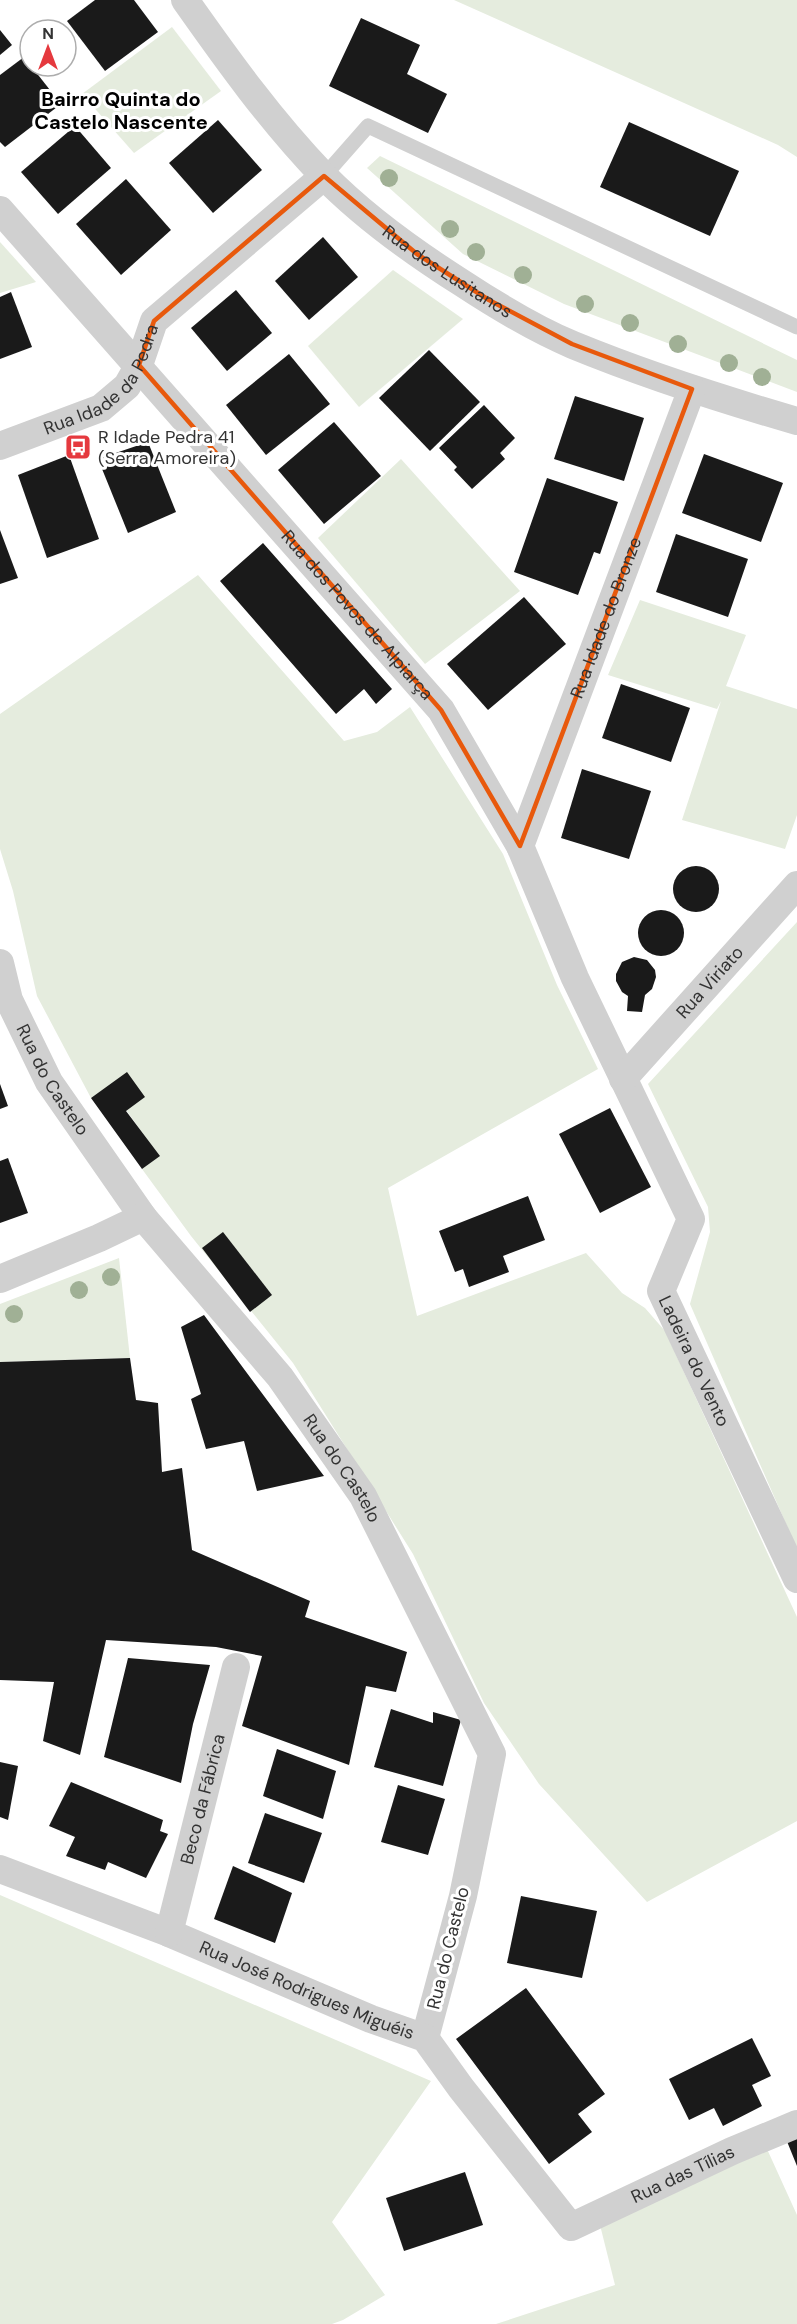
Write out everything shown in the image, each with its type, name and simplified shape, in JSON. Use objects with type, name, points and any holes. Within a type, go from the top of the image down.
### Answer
[{"type":"street","name":"Rua dos Lusitanos","points":[[185,0],[249,90],[324,176],[371,218],[417,254],[489,300],[572,344],[692,389],[797,421]]},
{"type":"street","name":"Rua Idade da Pedra","points":[[0,446],[101,408],[127,386],[139,365],[154,321],[324,176]]},
{"type":"street","name":"Rua dos Povos de Alpiarça","points":[[0,210],[139,365],[441,711],[520,846],[575,978],[623,1078]]},
{"type":"street","name":"Rua Idade do Bronze","points":[[520,846],[692,389]]},
{"type":"street","name":"Rua Viriato","points":[[623,1078],[797,885]]},
{"type":"street","name":"Rua do Castelo","points":[[0,963],[5,1002],[50,1082],[143,1217],[280,1377],[363,1496],[492,1754],[463,1896],[425,2038]]},
{"type":"street","name":"Ladeira do Vento","points":[[623,1078],[691,1219],[661,1291],[797,1579]]},
{"type":"street","points":[[0,1279],[99,1239],[143,1217]]},
{"type":"street","name":"Beco da Fábrica","points":[[169,1933],[236,1667]]},
{"type":"street","name":"Rua José Rodrigues Miguéis","points":[[0,1869],[169,1933],[371,2019],[425,2038],[461,2088],[571,2227]]},
{"type":"street","name":"Rua das Tílias","points":[[571,2227],[732,2151],[797,2124]]},
{"type":"lane","points":[[324,176],[368,126],[797,327]]},
{"type":"highlighted area","points":[[324,176],[417,254],[489,300],[572,344],[692,389],[520,846],[441,710],[139,365],[154,321]]},
{"type":"shaded area","points":[[454,0],[797,0],[797,157],[778,145]]},
{"type":"shaded area","points":[[172,27],[221,91],[134,153],[82,94]]},
{"type":"shaded area","points":[[380,156],[797,360],[797,392],[564,304],[463,254],[367,168]]},
{"type":"shaded area","points":[[0,242],[36,282],[0,293]]},
{"type":"shaded area","points":[[393,270],[463,319],[359,407],[308,346]]},
{"type":"shaded area","points":[[401,459],[520,591],[425,664],[318,538]]},
{"type":"shaded area","points":[[198,575],[344,741],[377,732],[410,707],[503,854],[557,985],[598,1069],[388,1188],[417,1316],[586,1253],[622,1293],[645,1308],[665,1331],[797,1617],[797,1821],[647,1902],[539,1784],[484,1703],[413,1554],[293,1363],[191,1236],[142,1169],[159,1156],[109,1086],[91,1098],[37,996],[13,891],[0,849],[0,714]]},
{"type":"shaded area","points":[[640,600],[746,635],[726,686],[797,709],[797,815],[785,849],[682,820],[721,701],[717,709],[608,675]]},
{"type":"shaded area","points":[[797,922],[797,1549],[690,1304],[710,1232],[708,1207],[648,1084]]},
{"type":"shaded area","points":[[119,1258],[130,1358],[0,1362],[0,1304]]},
{"type":"shaded area","points":[[0,1895],[431,2081],[332,2222],[385,2295],[332,2324],[0,2324]]},
{"type":"shaded area","points":[[767,2149],[797,2215],[797,2324],[496,2324],[615,2285],[600,2225]]},
{"type":"building","points":[[95,0],[134,0],[158,32],[105,71],[78,35],[78,18],[71,18]]},
{"type":"building","points":[[361,18],[420,45],[407,74],[447,94],[428,133],[329,86]]},
{"type":"building","points":[[0,30],[12,45],[0,55]]},
{"type":"building","points":[[18,62],[18,78],[41,78],[61,104],[5,147],[0,142],[0,75]]},
{"type":"building","points":[[218,120],[262,170],[213,213],[169,163]]},
{"type":"building","points":[[629,122],[739,171],[710,236],[600,187]]},
{"type":"building","points":[[75,126],[111,168],[58,214],[21,172]]},
{"type":"building","points":[[126,179],[171,230],[121,275],[76,224]]},
{"type":"building","points":[[323,237],[358,277],[309,320],[275,281]]},
{"type":"building","points":[[236,290],[272,333],[227,371],[191,328]]},
{"type":"building","points":[[11,292],[32,347],[0,359],[0,297]]},
{"type":"building","points":[[429,350],[480,402],[430,451],[379,398]]},
{"type":"building","points":[[289,354],[330,404],[266,455],[226,405]]},
{"type":"building","points":[[575,396],[644,418],[624,481],[554,459]]},
{"type":"building","points":[[484,405],[515,438],[500,453],[505,459],[472,489],[454,470],[457,467],[439,448]]},
{"type":"building","points":[[334,422],[381,476],[324,524],[278,470]]},
{"type":"building","points":[[148,442],[176,512],[128,533],[98,459]]},
{"type":"building","points":[[704,454],[783,483],[761,542],[682,513]]},
{"type":"building","points":[[69,455],[99,539],[47,558],[18,475]]},
{"type":"building","points":[[547,478],[618,502],[600,554],[594,552],[578,595],[514,572]]},
{"type":"building","points":[[0,530],[18,578],[0,584]]},
{"type":"building","points":[[676,534],[748,559],[728,617],[656,592]]},
{"type":"building","points":[[263,543],[392,689],[376,704],[364,689],[336,714],[220,581]]},
{"type":"building","points":[[524,597],[566,644],[488,710],[447,664]]},
{"type":"building","points":[[621,684],[690,708],[671,762],[602,738]]},
{"type":"building","points":[[582,769],[651,791],[629,859],[561,838]]},
{"type":"building","points":[[696,866],[712,873],[719,889],[712,905],[696,912],[680,905],[673,889],[680,873]]},
{"type":"building","points":[[661,910],[677,917],[684,933],[677,949],[661,956],[645,949],[638,933],[645,917]]},
{"type":"building","points":[[634,957],[647,960],[655,970],[656,977],[652,989],[645,995],[642,1012],[627,1011],[628,996],[622,992],[616,981],[616,974],[622,962]]},
{"type":"building","points":[[127,1072],[145,1097],[126,1111],[160,1156],[142,1169],[91,1098]]},
{"type":"building","points":[[0,1084],[8,1106],[0,1109]]},
{"type":"building","points":[[610,1108],[651,1187],[600,1213],[559,1134]]},
{"type":"building","points":[[8,1158],[28,1213],[0,1223],[0,1161]]},
{"type":"building","points":[[528,1196],[545,1240],[503,1256],[509,1272],[469,1287],[463,1269],[455,1272],[439,1231]]},
{"type":"building","points":[[223,1232],[272,1295],[250,1312],[202,1248]]},
{"type":"building","points":[[204,1315],[324,1476],[257,1491],[244,1441],[206,1449],[191,1399],[201,1394],[181,1327]]},
{"type":"building","points":[[130,1358],[136,1400],[158,1403],[162,1472],[182,1468],[192,1550],[310,1601],[305,1617],[407,1652],[396,1692],[366,1686],[349,1765],[242,1726],[262,1656],[216,1647],[106,1640],[80,1755],[43,1741],[54,1682],[0,1680],[0,1362]]},
{"type":"building","points":[[128,1658],[210,1665],[193,1724],[181,1783],[104,1757]]},
{"type":"building","points":[[391,1709],[433,1723],[433,1712],[461,1720],[443,1786],[374,1767]]},
{"type":"building","points":[[277,1749],[336,1771],[323,1819],[263,1796]]},
{"type":"building","points":[[0,1762],[18,1766],[8,1820],[0,1817]]},
{"type":"building","points":[[71,1782],[163,1820],[160,1831],[168,1834],[146,1878],[108,1862],[105,1870],[66,1856],[75,1837],[49,1826]]},
{"type":"building","points":[[398,1785],[445,1799],[428,1855],[381,1842]]},
{"type":"building","points":[[265,1813],[322,1833],[304,1883],[248,1863]]},
{"type":"building","points":[[233,1866],[292,1893],[275,1943],[214,1919]]},
{"type":"building","points":[[521,1896],[597,1911],[582,1978],[507,1963]]},
{"type":"building","points":[[526,1988],[605,2094],[578,2114],[592,2132],[549,2164],[456,2039]]},
{"type":"building","points":[[752,2038],[771,2076],[752,2085],[762,2106],[723,2126],[714,2108],[689,2120],[669,2079]]},
{"type":"building","points":[[797,2134],[797,2166],[786,2139]]},
{"type":"building","points":[[465,2172],[483,2225],[404,2251],[386,2198]]},
{"type":"place","name":"R Idade Pedra 41 (Serra Amoreira)","points":[[78,447]]},
{"type":"district","name":"Bairro Quinta do Castelo Nascente","points":[[121,110]]}]
